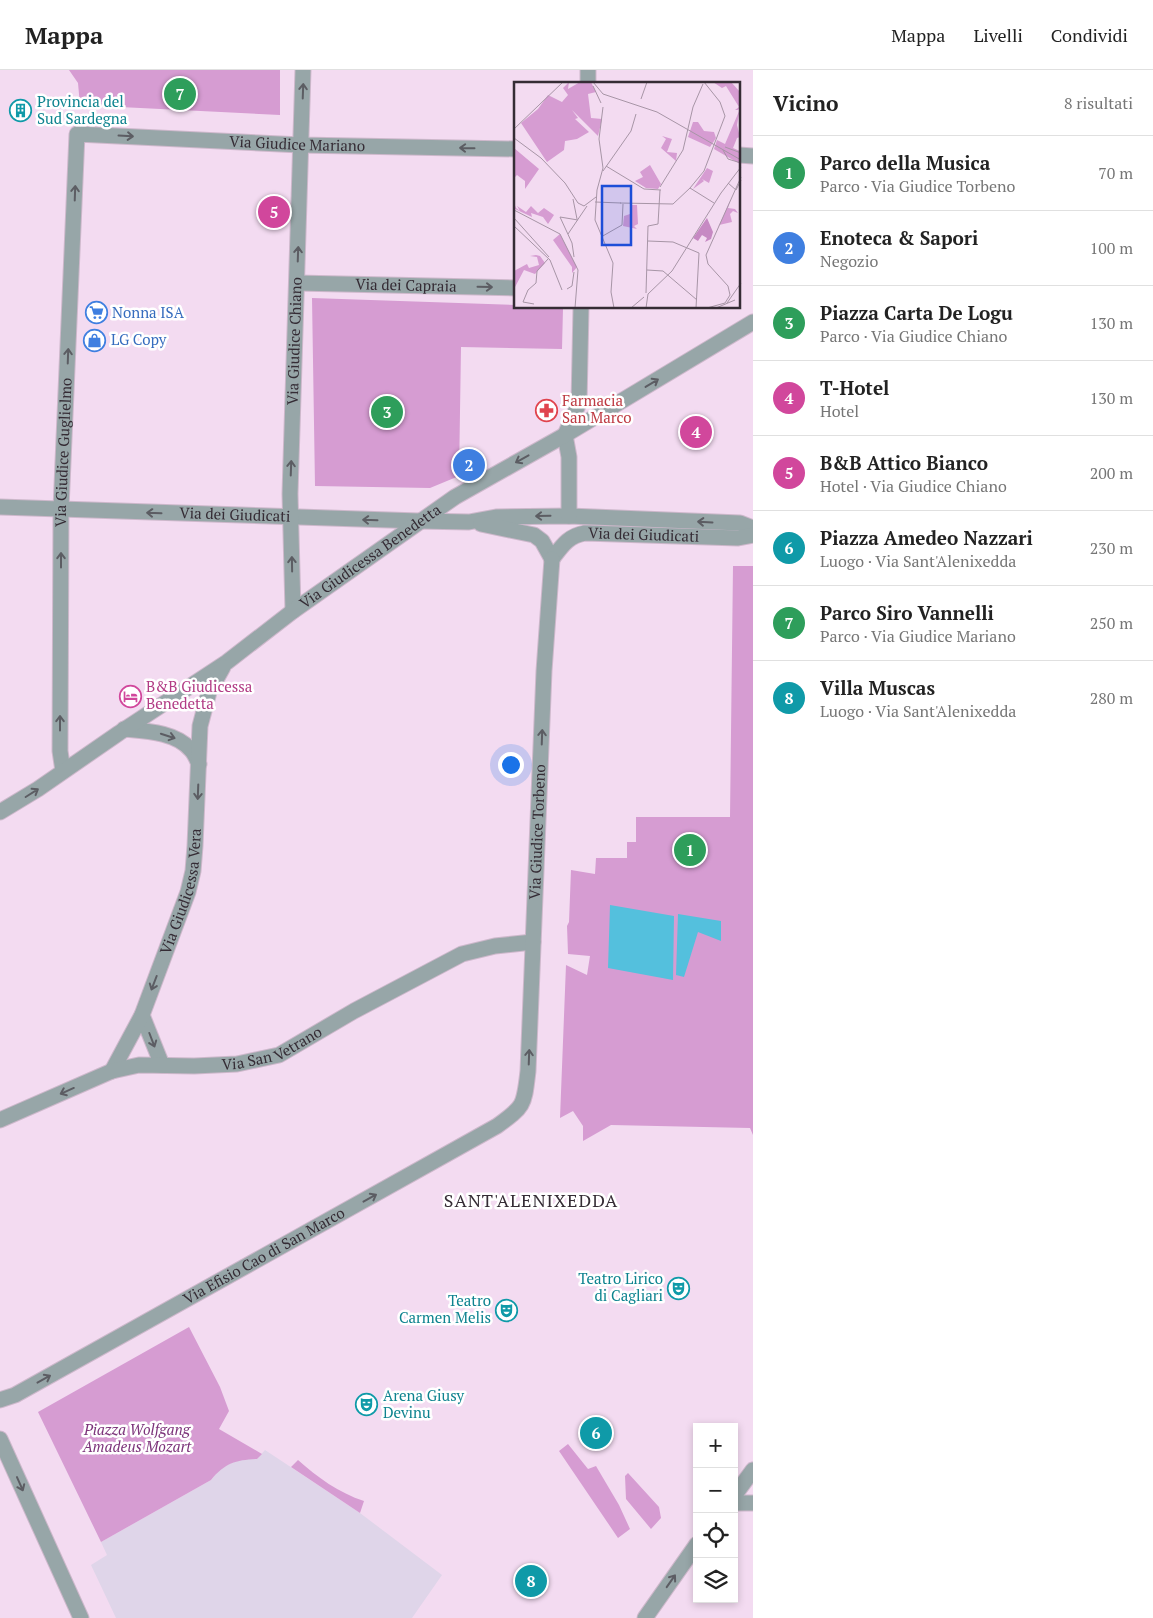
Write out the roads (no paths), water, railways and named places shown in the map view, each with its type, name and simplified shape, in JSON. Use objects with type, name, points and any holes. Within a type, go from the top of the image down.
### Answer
[{"type":"street","name":"Via Giudice Chiano","points":[[293,611],[290,517],[303,70]]},
{"type":"street","name":"Via Giudice Mariano","points":[[77,134],[301,145],[514,149]]},
{"type":"street","name":"Via Giudice Guglielmo","points":[[63,771],[60,751],[62,509],[77,134]]},
{"type":"street","points":[[740,155],[753,156]]},
{"type":"street","name":"Via dei Capraia","points":[[297,283],[514,288]]},
{"type":"street","points":[[569,516],[569,457],[565,435],[579,403],[581,309]]},
{"type":"street","name":"Via Giudicessa Benedetta","points":[[0,812],[38,789],[124,729],[227,662],[293,611],[463,492],[565,435],[753,322]]},
{"type":"street","name":"Via dei Giudicati","points":[[0,507],[469,522],[534,536],[542,541],[552,559],[567,540],[576,534],[585,532],[738,538],[753,535]]},
{"type":"street","name":"Via dei Giudicati","points":[[469,522],[496,517],[569,516],[740,523],[753,528]]},
{"type":"street","name":"Via Giudice Torbeno","points":[[523,1105],[528,1071],[544,671],[552,559]]},
{"type":"street","name":"Via Giudicessa Vera","points":[[112,1071],[142,1015],[188,892],[193,871],[195,846],[200,726],[209,692],[217,675],[227,662]]},
{"type":"street","points":[[124,729],[152,731],[180,740],[192,750],[199,764]]},
{"type":"street","name":"Via San Vetrano","points":[[0,1120],[112,1071],[139,1065],[194,1066],[237,1064],[279,1055],[354,1011],[462,954],[495,946],[533,942]]},
{"type":"street","points":[[142,1015],[162,1066]]},
{"type":"street","name":"Via Efisio Cao di San Marco","points":[[0,1400],[15,1395],[301,1237],[497,1126],[523,1105]]},
{"type":"street","points":[[0,1439],[81,1618]]},
{"type":"street","points":[[738,1491],[753,1470]]},
{"type":"street","points":[[738,1503],[753,1503]]},
{"type":"street","points":[[645,1618],[693,1550]]},
{"type":"water","points":[[610,905],[674,916],[673,980],[608,968]]},
{"type":"water","points":[[678,914],[721,921],[721,941],[698,932],[684,977],[676,975]]},
{"type":"place","name":"Parco Siro Vannelli","points":[[180,94]]},
{"type":"place","name":"Provincia del Sud Sardegna","points":[[21,111]]},
{"type":"place","name":"B&B Attico Bianco","points":[[274,212]]},
{"type":"place","name":"Nonna ISA","points":[[96,313]]},
{"type":"place","name":"LG Copy","points":[[95,340]]},
{"type":"place","name":"Farmacia San Marco","points":[[546,410]]},
{"type":"place","name":"Piazza Carta De Logu","points":[[387,412]]},
{"type":"place","name":"T-Hotel","points":[[696,432]]},
{"type":"place","name":"Enoteca & Sapori","points":[[469,465]]},
{"type":"place","name":"B&B Giudicessa Benedetta","points":[[130,696]]},
{"type":"place","name":"Parco della Musica","points":[[690,850]]},
{"type":"place","name":"Teatro Lirico di Cagliari","points":[[679,1288]]},
{"type":"place","name":"Teatro Carmen Melis","points":[[507,1310]]},
{"type":"place","name":"Arena Giusy Devinu","points":[[367,1405]]},
{"type":"place","name":"Piazza Amedeo Nazzari","points":[[596,1433]]},
{"type":"place","name":"Villa Muscas","points":[[531,1581]]},
{"type":"district","name":"SANT'ALENIXEDDA","points":[[531,1201]]},
{"type":"park label","name":"Piazza Wolfgang Amadeus Mozart","points":[[137,1438]]}]
